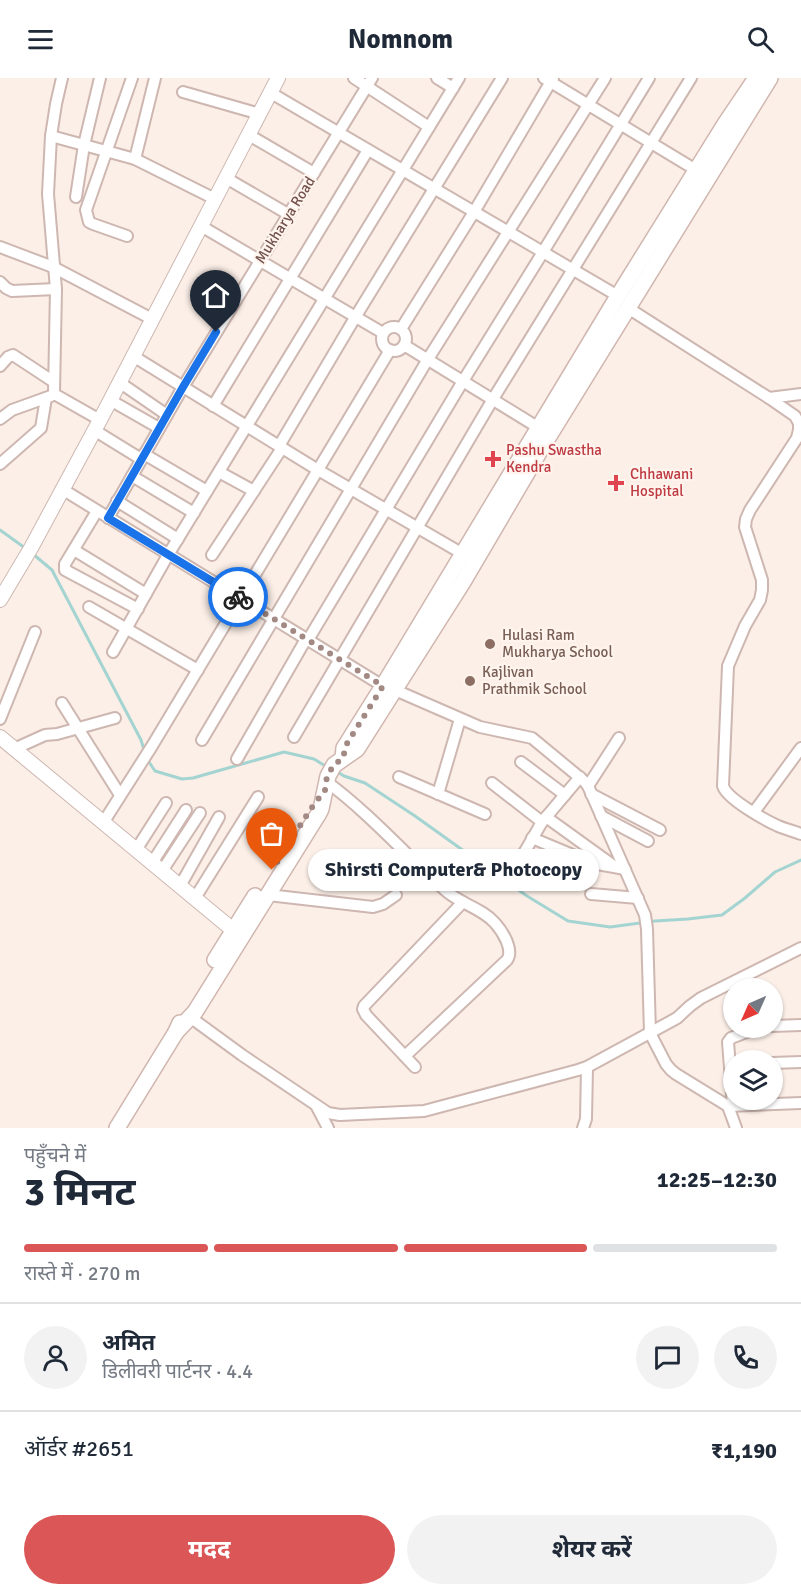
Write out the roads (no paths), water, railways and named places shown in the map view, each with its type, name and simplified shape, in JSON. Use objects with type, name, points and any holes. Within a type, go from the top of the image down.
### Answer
[{"type":"main road","points":[[117,1128],[176,1032],[184,1011],[310,810],[346,745],[463,582],[696,170],[756,78]]},
{"type":"main road","points":[[389,688],[462,554],[539,428],[770,78]]},
{"type":"main road","points":[[176,1032],[190,1017],[319,813],[331,774]]},
{"type":"street","points":[[0,464],[40,428],[54,392],[56,288],[48,194],[51,136],[63,78]]},
{"type":"street","points":[[76,197],[84,145],[100,78]]},
{"type":"street","points":[[126,236],[89,222],[86,210],[132,78]]},
{"type":"street","points":[[135,159],[155,78]]},
{"type":"street","points":[[0,600],[97,425],[278,78]]},
{"type":"street","points":[[354,78],[370,82],[429,127]]},
{"type":"street","points":[[436,78],[453,88]]},
{"type":"street","points":[[113,652],[168,555],[459,78]]},
{"type":"street","points":[[212,555],[281,447],[356,316],[502,78]]},
{"type":"street","points":[[202,740],[428,359],[605,78]]},
{"type":"street","points":[[237,759],[385,509],[649,78]]},
{"type":"street","points":[[294,737],[493,399],[691,78]]},
{"type":"street","points":[[401,329],[474,212],[549,79],[696,170]]},
{"type":"street","name":"Mukharya Road","points":[[108,518],[166,415],[259,260],[370,82]]},
{"type":"street","points":[[183,92],[260,114]]},
{"type":"street","points":[[271,93],[572,269],[795,416],[799,423],[797,438],[746,519],[745,527],[762,580],[762,590],[760,600],[745,626],[728,666],[723,786],[727,793],[754,812],[779,826],[801,834]]},
{"type":"street","points":[[249,135],[314,173]]},
{"type":"street","points":[[51,136],[135,159],[215,199]]},
{"type":"street","points":[[213,406],[368,150]]},
{"type":"street","points":[[226,178],[288,214]]},
{"type":"street","points":[[201,226],[383,333]]},
{"type":"street","points":[[0,247],[53,267],[152,319]]},
{"type":"street","points":[[0,299],[3,285],[12,291],[56,288]]},
{"type":"street","points":[[390,327],[401,329],[406,337],[404,345],[398,350],[386,348],[382,341],[383,333],[390,327]]},
{"type":"street","points":[[404,345],[539,428]]},
{"type":"street","points":[[103,823],[152,746],[390,350]]},
{"type":"street","points":[[0,366],[13,355],[54,382]]},
{"type":"street","points":[[133,356],[318,470],[462,554]]},
{"type":"street","points":[[119,382],[166,415]]},
{"type":"street","points":[[769,398],[801,394]]},
{"type":"street","points":[[0,419],[12,410],[51,396]]},
{"type":"street","points":[[51,396],[143,456],[207,491]]},
{"type":"street","points":[[110,400],[159,428]]},
{"type":"street","points":[[219,472],[254,491]]},
{"type":"street","points":[[132,476],[194,513]]},
{"type":"street","points":[[62,489],[389,688],[480,727],[532,738],[580,777],[589,790],[621,869],[645,915],[650,1033],[670,1070],[723,1101]]},
{"type":"street","points":[[117,501],[178,539]]},
{"type":"street","points":[[97,511],[65,564],[65,570],[138,609]]},
{"type":"street","points":[[74,550],[146,594]]},
{"type":"street","points":[[89,607],[198,670]]},
{"type":"street","points":[[0,719],[35,632]]},
{"type":"street","points":[[62,703],[120,795]]},
{"type":"street","points":[[14,749],[75,725],[115,718]]},
{"type":"street","points":[[438,794],[460,718]]},
{"type":"street","points":[[0,737],[233,930]]},
{"type":"street","points":[[589,790],[619,738]]},
{"type":"street","points":[[754,812],[801,748]]},
{"type":"street","points":[[521,762],[565,795]]},
{"type":"street","points":[[331,774],[350,800],[447,891],[489,917],[509,948],[509,957],[405,1056]]},
{"type":"street","points":[[399,777],[485,814]]},
{"type":"street","points":[[513,872],[544,819],[580,777]]},
{"type":"street","points":[[492,783],[621,869]]},
{"type":"street","points":[[589,790],[660,830]]},
{"type":"street","points":[[195,898],[258,797]]},
{"type":"street","points":[[136,850],[166,803]]},
{"type":"street","points":[[157,867],[186,810]]},
{"type":"street","points":[[157,867],[200,813]]},
{"type":"street","points":[[601,816],[648,841]]},
{"type":"street","points":[[180,886],[219,817]]},
{"type":"street","points":[[532,838],[592,863],[621,869]]},
{"type":"street","points":[[524,853],[564,877]]},
{"type":"street","points":[[591,894],[638,898]]},
{"type":"street","points":[[268,895],[373,907],[383,904],[396,895]]},
{"type":"street","points":[[415,1067],[366,1015],[363,1010],[364,1006],[463,902]]},
{"type":"street","points":[[190,1017],[328,1113],[340,1115],[424,1111],[587,1067],[677,1018],[701,998],[801,948]]},
{"type":"street","points":[[783,1025],[801,1024]]},
{"type":"street","points":[[730,1050],[729,1040],[734,1038]]},
{"type":"street","points":[[783,1063],[801,1062]]},
{"type":"street","points":[[584,1128],[587,1067]]},
{"type":"street","points":[[783,1104],[801,1103]]},
{"type":"street","points":[[316,1106],[328,1128]]},
{"type":"street","points":[[732,1110],[736,1128]]},
{"type":"waterway","points":[[0,530],[25,548]]},
{"type":"waterway","points":[[33,554],[52,570],[141,740],[145,753]]},
{"type":"waterway","points":[[147,759],[155,771],[182,779],[193,778],[284,752],[314,759],[327,767]]},
{"type":"waterway","points":[[336,771],[365,783],[527,896],[568,921],[610,927],[722,915],[775,872],[801,860]]},
{"type":"place","name":"Pashu Swastha Kendra","points":[[493,459]]},
{"type":"place","name":"Chhawani Hospital","points":[[616,483]]},
{"type":"place","name":"Hulasi Ram Mukharya School","points":[[490,644]]},
{"type":"place","name":"Kajlivan Prathmik School","points":[[470,681]]},
{"type":"place","name":"Shirsti Computer& Photocopy","points":[[272,870]]}]
